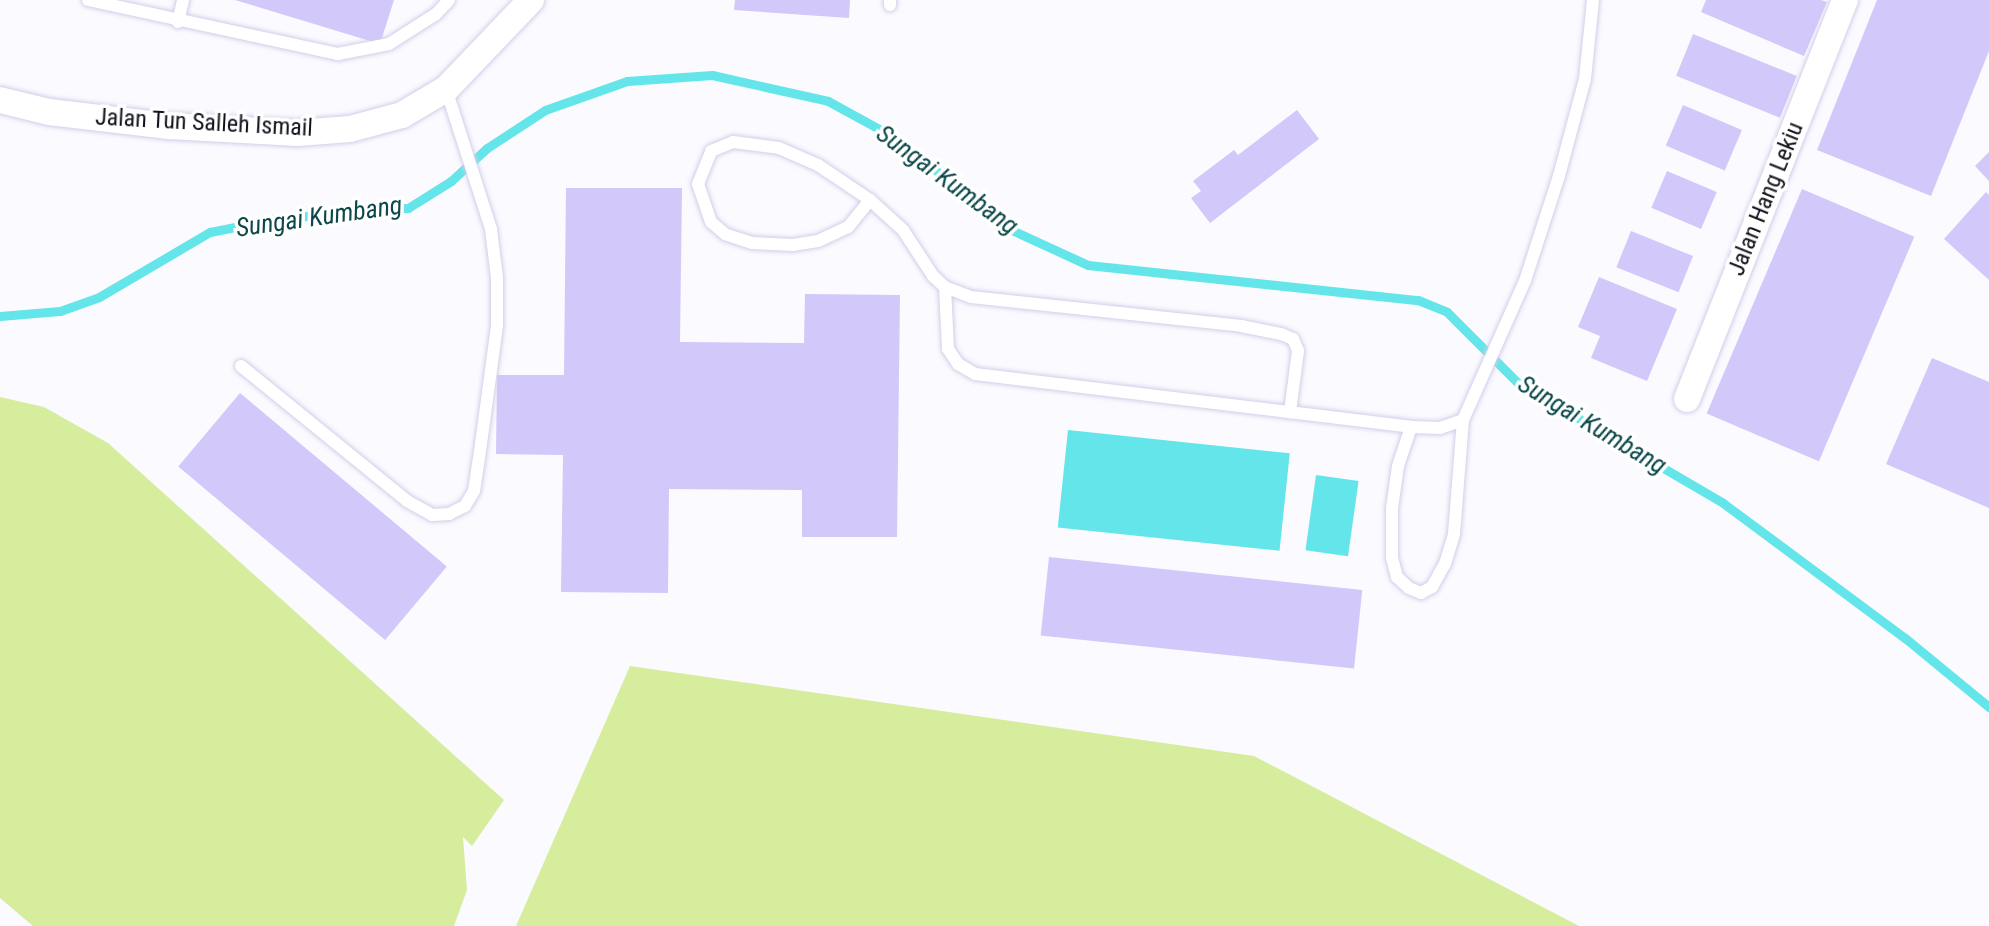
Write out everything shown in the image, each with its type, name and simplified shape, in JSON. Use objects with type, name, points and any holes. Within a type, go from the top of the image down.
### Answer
[{"type":"street","name":"Jalan Tun Salleh Ismail","points":[[0,100],[49,112],[169,126],[298,133],[350,129],[402,115],[447,96],[531,0]]},
{"type":"street","name":"Jalan Hang Lekiu","points":[[1687,399],[1845,0]]},
{"type":"lane","points":[[88,0],[178,22],[338,54],[389,44],[436,14],[449,0]]},
{"type":"lane","points":[[178,22],[183,0]]},
{"type":"lane","points":[[1411,427],[1396,480],[1392,558],[1397,577],[1409,588],[1421,593],[1432,587],[1444,564],[1454,534],[1463,420],[1471,408],[1525,281],[1559,176],[1585,79],[1594,0]]},
{"type":"lane","points":[[241,366],[407,501],[432,515],[449,514],[465,506],[474,491],[497,326],[497,278],[491,229],[447,96]]},
{"type":"lane","points":[[870,200],[848,227],[818,241],[793,245],[752,243],[725,234],[711,222],[698,184],[711,151],[733,142],[779,148],[827,170],[870,200],[903,230],[933,276],[946,287],[971,297],[1241,326],[1281,334],[1293,339],[1298,351],[1290,412]]},
{"type":"lane","points":[[946,287],[944,324],[948,349],[958,364],[975,374],[1411,427],[1440,428],[1463,420]]},
{"type":"green space","points":[[0,397],[44,407],[108,443],[504,800],[472,846],[463,837],[467,890],[454,926],[33,926],[0,898]]},
{"type":"green space","points":[[630,666],[1254,756],[1579,926],[516,926]]},
{"type":"water","points":[[1068,430],[1290,453],[1280,551],[1058,527]]},
{"type":"water","points":[[1316,475],[1359,481],[1348,556],[1305,550]]},
{"type":"building","points":[[235,0],[394,0],[380,44]]},
{"type":"building","points":[[735,0],[850,0],[849,18],[734,10]]},
{"type":"building","points":[[1706,0],[1827,2],[1804,56],[1701,12]]},
{"type":"building","points":[[1877,0],[1989,0],[1989,51],[1931,196],[1817,150]]},
{"type":"building","points":[[1693,34],[1797,76],[1780,118],[1676,76]]},
{"type":"building","points":[[1683,105],[1742,130],[1725,171],[1666,146]]},
{"type":"building","points":[[1297,110],[1319,139],[1210,223],[1191,198],[1201,191],[1193,181],[1234,150],[1238,155]]},
{"type":"building","points":[[1989,152],[1989,181],[1975,166]]},
{"type":"building","points":[[1667,171],[1717,192],[1701,229],[1651,208]]},
{"type":"building","points":[[566,188],[682,188],[680,342],[804,343],[805,294],[900,295],[897,537],[802,537],[802,490],[669,489],[668,593],[561,592],[563,455],[496,454],[497,375],[564,375]]},
{"type":"building","points":[[1802,189],[1914,237],[1819,461],[1707,414]]},
{"type":"building","points":[[1986,192],[1989,195],[1989,280],[1944,239]]},
{"type":"building","points":[[1631,231],[1693,256],[1679,292],[1616,267]]},
{"type":"building","points":[[1599,277],[1677,309],[1647,381],[1591,358],[1600,336],[1578,327]]},
{"type":"building","points":[[1932,358],[1989,382],[1989,508],[1886,464]]},
{"type":"building","points":[[240,393],[447,567],[385,640],[178,467]]},
{"type":"building","points":[[1049,557],[1362,590],[1354,668],[1041,636]]},
{"type":"waterway","name":"Sungai Kumbang","points":[[0,316],[60,311],[99,297],[210,232],[270,220],[379,208],[408,208],[451,181],[487,148],[545,110],[627,81],[712,75],[828,101],[890,135],[1014,231],[1088,265],[1418,300],[1447,312],[1518,383],[1723,503],[1905,638],[1989,707]]}]
